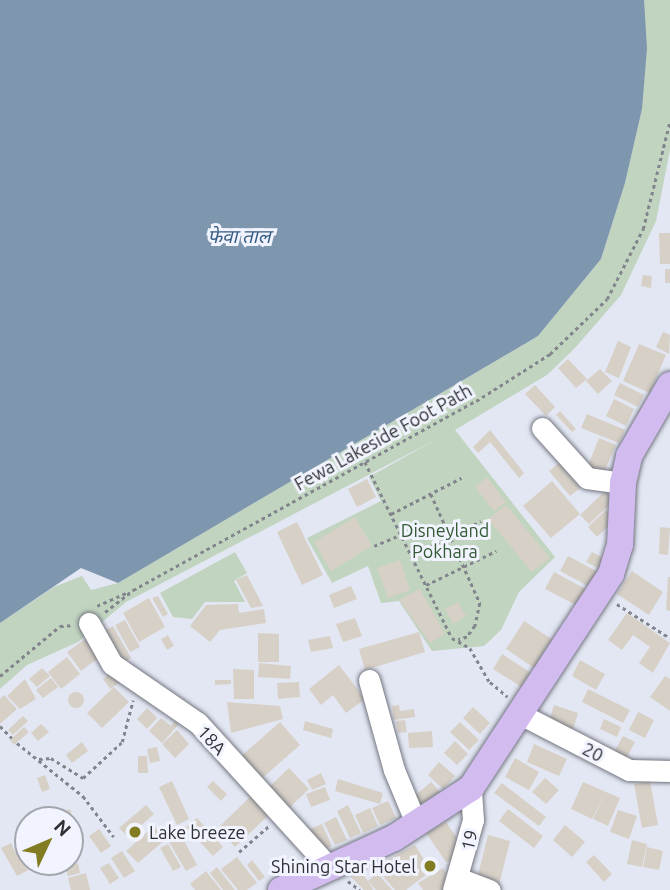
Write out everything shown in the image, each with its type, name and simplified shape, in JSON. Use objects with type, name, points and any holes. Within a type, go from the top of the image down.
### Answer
[{"type":"main road","points":[[281,890],[416,823],[471,788],[601,593],[620,545],[623,483],[629,456],[660,414],[670,385]]},
{"type":"street","points":[[542,428],[587,478],[623,483]]},
{"type":"street","name":"18A","points":[[89,616],[112,664],[198,723],[329,867]]},
{"type":"street","points":[[369,680],[394,770],[416,823]]},
{"type":"street","name":"20","points":[[524,712],[629,770],[670,771]]},
{"type":"street","name":"19","points":[[456,884],[473,820],[471,788]]},
{"type":"street","points":[[456,884],[490,890]]},
{"type":"path","name":"Fewa Lakeside Foot Path","points":[[0,676],[60,626],[89,616],[365,462],[550,354],[607,299],[643,229],[670,121]]},
{"type":"path","points":[[365,462],[452,638],[470,648],[491,682],[524,712]]},
{"type":"path","points":[[391,514],[461,478]]},
{"type":"path","points":[[431,494],[465,566],[481,614],[467,637],[452,638]]},
{"type":"path","points":[[411,556],[481,521]]},
{"type":"path","points":[[374,546],[401,534]]},
{"type":"path","points":[[426,585],[496,551]]},
{"type":"path","points":[[89,616],[133,590]]},
{"type":"path","points":[[601,593],[670,638]]},
{"type":"path","points":[[38,759],[51,758],[83,778],[122,742],[137,683]]},
{"type":"path","points":[[0,726],[12,738]]},
{"type":"path","points":[[17,743],[83,796],[114,837]]},
{"type":"path","points":[[239,852],[282,816]]},
{"type":"green space","name":"Disneyland Pokhara","points":[[644,0],[670,0],[670,150],[656,221],[621,295],[575,348],[547,375],[455,430],[555,557],[519,592],[501,630],[484,646],[432,651],[399,601],[381,603],[368,566],[332,583],[307,538],[381,501],[369,477],[435,440],[126,602],[78,642],[27,665],[0,689],[0,623],[54,587],[82,576],[91,590],[118,583],[538,336],[601,259],[625,183],[642,109]]},
{"type":"green space","points":[[235,552],[247,573],[234,581],[245,602],[205,602],[192,619],[173,617],[160,593]]},
{"type":"water","name":"फेवा ताल","points":[[0,0],[644,0],[647,48],[642,109],[625,183],[601,259],[538,336],[118,583],[81,568],[0,623]]},
{"type":"building","points":[[659,233],[670,233],[670,264],[660,264]]},
{"type":"building","points":[[665,269],[670,269],[670,283],[665,283]]},
{"type":"building","points":[[643,275],[652,276],[651,288],[641,286]]},
{"type":"building","points":[[663,332],[670,335],[669,354],[656,347]]},
{"type":"building","points":[[618,341],[631,347],[619,378],[605,372]]},
{"type":"building","points":[[639,344],[666,355],[650,393],[623,381]]},
{"type":"building","points":[[568,359],[587,379],[576,388],[558,368]]},
{"type":"building","points":[[600,369],[612,381],[598,394],[586,381]]},
{"type":"building","points":[[620,383],[644,395],[638,407],[614,395]]},
{"type":"building","points":[[535,385],[555,407],[546,416],[525,394]]},
{"type":"building","points":[[614,399],[634,409],[626,426],[606,416]]},
{"type":"building","points":[[560,411],[576,429],[572,432],[556,415]]},
{"type":"building","points":[[587,414],[625,430],[619,443],[581,428]]},
{"type":"building","points":[[490,430],[524,473],[519,478],[490,442],[478,453],[473,447]]},
{"type":"building","points":[[599,438],[616,445],[603,475],[587,468]]},
{"type":"building","points":[[559,463],[580,488],[570,496],[549,471]]},
{"type":"building","points":[[487,477],[506,502],[494,511],[475,487]]},
{"type":"building","points":[[367,479],[376,497],[357,507],[348,489]]},
{"type":"building","points":[[552,481],[580,514],[551,538],[523,506]]},
{"type":"building","points":[[605,491],[614,501],[589,524],[580,515]]},
{"type":"building","points":[[506,505],[550,558],[532,572],[488,519]]},
{"type":"building","points":[[606,510],[615,520],[597,537],[588,527]]},
{"type":"building","points":[[355,517],[372,546],[331,571],[314,542]]},
{"type":"building","points":[[297,522],[323,575],[302,585],[277,532]]},
{"type":"building","points":[[660,527],[670,528],[668,555],[659,554]]},
{"type":"building","points":[[592,552],[605,559],[600,569],[586,562]]},
{"type":"building","points":[[568,556],[598,572],[590,587],[560,571]]},
{"type":"building","points":[[400,560],[410,590],[388,598],[377,568]]},
{"type":"building","points":[[632,571],[663,592],[649,615],[617,594]]},
{"type":"building","points":[[554,572],[589,591],[580,607],[545,589]]},
{"type":"building","points":[[247,575],[263,606],[251,608],[236,580]]},
{"type":"building","points":[[670,577],[670,611],[666,610]]},
{"type":"building","points":[[351,586],[357,599],[334,608],[329,595]]},
{"type":"building","points":[[420,589],[445,634],[430,643],[399,600]]},
{"type":"building","points":[[158,596],[168,614],[163,617],[152,598]]},
{"type":"building","points":[[149,598],[165,627],[139,642],[123,613]]},
{"type":"building","points":[[458,602],[466,616],[453,624],[445,609]]},
{"type":"building","points":[[238,604],[239,613],[264,609],[266,623],[220,630],[210,642],[190,626],[206,605]]},
{"type":"building","points":[[627,613],[670,643],[653,673],[639,663],[650,647],[633,635],[622,650],[608,640]]},
{"type":"building","points":[[355,618],[362,636],[343,642],[336,624]]},
{"type":"building","points":[[125,620],[140,647],[130,652],[115,625]]},
{"type":"building","points":[[524,621],[556,642],[537,670],[506,649]]},
{"type":"building","points":[[113,626],[131,658],[118,665],[101,633]]},
{"type":"building","points":[[419,632],[425,652],[365,670],[359,649]]},
{"type":"building","points":[[258,633],[279,634],[279,662],[258,662]]},
{"type":"building","points":[[91,635],[105,653],[81,671],[67,652]]},
{"type":"building","points":[[168,635],[174,646],[167,650],[161,639]]},
{"type":"building","points":[[330,636],[333,648],[311,652],[308,640]]},
{"type":"building","points":[[502,654],[534,675],[525,689],[493,669]]},
{"type":"building","points":[[67,657],[80,674],[61,689],[48,672]]},
{"type":"building","points":[[580,660],[605,674],[596,690],[572,676]]},
{"type":"building","points":[[259,663],[291,666],[290,679],[258,677]]},
{"type":"building","points":[[339,665],[365,699],[346,713],[333,695],[321,705],[309,689]]},
{"type":"building","points":[[42,668],[50,676],[37,687],[29,679]]},
{"type":"building","points":[[233,669],[254,670],[254,699],[234,699]]},
{"type":"building","points":[[115,670],[122,681],[110,689],[103,679]]},
{"type":"building","points":[[665,676],[670,679],[670,711],[650,697]]},
{"type":"building","points":[[51,678],[58,687],[43,698],[36,690]]},
{"type":"building","points":[[25,679],[36,699],[20,709],[7,696]]},
{"type":"building","points":[[215,680],[231,680],[231,684],[215,685]]},
{"type":"building","points":[[299,682],[300,697],[278,699],[277,683]]},
{"type":"building","points":[[114,687],[129,702],[102,728],[87,713]]},
{"type":"building","points":[[588,689],[630,710],[623,723],[582,702]]},
{"type":"building","points":[[76,692],[82,694],[82,706],[76,708],[70,706],[68,700],[70,694]]},
{"type":"building","points":[[4,695],[17,709],[0,724],[0,699]]},
{"type":"building","points":[[227,702],[280,706],[283,719],[231,733]]},
{"type":"building","points":[[399,705],[400,711],[414,709],[415,717],[394,720],[392,706]]},
{"type":"building","points":[[554,705],[578,713],[572,733],[548,725]]},
{"type":"building","points":[[473,707],[490,723],[480,734],[463,718]]},
{"type":"building","points":[[147,708],[157,718],[147,729],[137,719]]},
{"type":"building","points":[[638,712],[654,720],[645,738],[629,730]]},
{"type":"building","points":[[23,716],[28,721],[13,735],[8,730]]},
{"type":"building","points":[[161,718],[171,726],[175,721],[179,724],[162,743],[149,731]]},
{"type":"building","points":[[604,719],[621,727],[617,737],[600,729]]},
{"type":"building","points":[[405,720],[407,732],[398,733],[396,721]]},
{"type":"building","points":[[305,721],[333,729],[331,738],[303,730]]},
{"type":"building","points":[[280,722],[300,745],[260,780],[240,757]]},
{"type":"building","points":[[460,722],[479,740],[469,750],[450,732]]},
{"type":"building","points":[[41,724],[49,732],[38,741],[31,733]]},
{"type":"building","points":[[24,727],[29,732],[14,745],[10,740]]},
{"type":"building","points":[[177,730],[189,744],[175,758],[162,744]]},
{"type":"building","points":[[432,731],[433,747],[409,748],[408,733]]},
{"type":"building","points":[[623,736],[635,742],[624,763],[612,756]]},
{"type":"building","points":[[455,741],[468,754],[457,765],[444,753]]},
{"type":"building","points":[[82,742],[88,751],[72,763],[66,755]]},
{"type":"building","points":[[534,744],[567,759],[559,776],[527,762]]},
{"type":"building","points":[[157,747],[160,761],[150,763],[147,749]]},
{"type":"building","points":[[138,756],[147,756],[148,773],[138,773]]},
{"type":"building","points":[[515,758],[539,772],[529,790],[505,777]]},
{"type":"building","points":[[439,762],[455,776],[443,789],[428,775]]},
{"type":"building","points":[[289,768],[309,789],[288,809],[268,788]]},
{"type":"building","points":[[321,773],[326,784],[312,790],[307,780]]},
{"type":"building","points":[[45,775],[50,789],[42,792],[37,778]]},
{"type":"building","points":[[545,778],[559,790],[546,804],[532,792]]},
{"type":"building","points":[[338,779],[383,793],[380,804],[335,791]]},
{"type":"building","points":[[172,781],[189,819],[177,825],[159,787]]},
{"type":"building","points":[[213,781],[227,794],[221,801],[207,787]]},
{"type":"building","points":[[650,781],[658,825],[642,828],[634,784]]},
{"type":"building","points":[[431,782],[440,792],[420,810],[411,799]]},
{"type":"building","points":[[583,782],[620,798],[608,826],[593,819],[604,795],[592,819],[571,809]]},
{"type":"building","points":[[502,783],[546,817],[539,826],[494,793]]},
{"type":"building","points":[[325,787],[330,800],[311,807],[306,794]]},
{"type":"building","points":[[252,795],[270,814],[235,847],[218,828]]},
{"type":"building","points":[[388,801],[396,818],[380,825],[372,808]]},
{"type":"building","points":[[146,805],[154,814],[128,837],[119,828]]},
{"type":"building","points":[[348,805],[361,833],[350,838],[337,811]]},
{"type":"building","points":[[370,808],[378,826],[363,833],[355,815]]},
{"type":"building","points":[[508,809],[543,836],[534,848],[499,821]]},
{"type":"building","points":[[618,810],[637,816],[629,839],[610,832]]},
{"type":"building","points":[[336,817],[347,840],[335,845],[324,823]]},
{"type":"building","points":[[197,818],[223,847],[213,856],[186,827]]},
{"type":"building","points":[[446,822],[457,838],[453,860],[446,862],[426,833]]},
{"type":"building","points":[[322,824],[332,846],[321,852],[310,829]]},
{"type":"building","points":[[565,825],[585,842],[572,857],[553,840]]},
{"type":"building","points":[[154,826],[166,839],[138,863],[126,851]]},
{"type":"building","points":[[99,829],[111,846],[101,853],[89,836]]},
{"type":"building","points":[[180,833],[197,865],[186,871],[168,840]]},
{"type":"building","points":[[488,835],[510,841],[499,885],[477,879]]},
{"type":"building","points":[[632,840],[647,844],[642,867],[627,864]]},
{"type":"building","points":[[11,843],[14,849],[14,871],[1,848]]},
{"type":"building","points":[[168,844],[181,867],[173,871],[160,848]]},
{"type":"building","points":[[415,845],[431,871],[406,890],[395,890],[375,867]]},
{"type":"building","points":[[647,847],[663,851],[659,870],[643,867]]},
{"type":"building","points":[[122,851],[135,871],[124,878],[111,858]]},
{"type":"building","points":[[594,855],[612,874],[604,882],[586,862]]},
{"type":"building","points":[[237,857],[257,883],[247,890],[238,890],[221,869]]},
{"type":"building","points":[[252,860],[265,877],[259,881],[247,865]]},
{"type":"building","points":[[109,863],[119,878],[110,884],[100,868]]},
{"type":"building","points":[[217,867],[235,890],[223,890],[210,873]]},
{"type":"building","points":[[443,868],[448,877],[443,890],[423,890],[418,883]]},
{"type":"building","points":[[206,871],[221,890],[195,890],[190,884]]},
{"type":"building","points":[[362,872],[372,890],[364,890],[350,876]]},
{"type":"building","points":[[377,873],[392,890],[376,890],[368,881]]},
{"type":"building","points":[[84,874],[90,890],[71,890],[68,878],[84,876]]},
{"type":"place","name":"Lake breeze","points":[[135,832]]},
{"type":"place","name":"Shining Star Hotel","points":[[430,866]]}]
